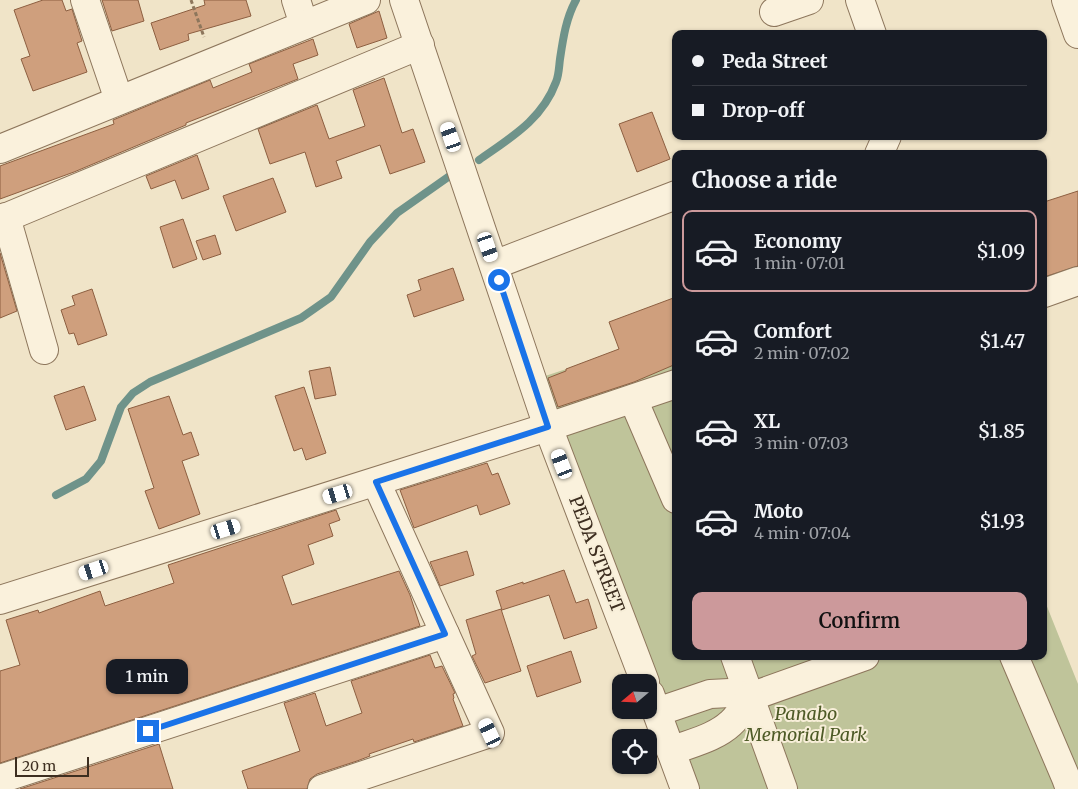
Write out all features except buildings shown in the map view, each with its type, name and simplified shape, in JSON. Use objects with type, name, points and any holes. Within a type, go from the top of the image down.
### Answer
[{"type":"street","points":[[85,0],[119,100]]},
{"type":"street","points":[[1,146],[212,62],[300,12],[366,0]]},
{"type":"street","name":"PEDA STREET","points":[[404,0],[548,427],[642,674]]},
{"type":"street","points":[[774,12],[809,0]]},
{"type":"street","points":[[860,0],[871,30]]},
{"type":"street","points":[[1066,0],[1078,34]]},
{"type":"street","points":[[44,350],[3,219],[420,46]]},
{"type":"street","points":[[494,265],[672,196]]},
{"type":"street","points":[[1047,292],[1078,281]]},
{"type":"street","points":[[0,600],[376,482],[672,385]]},
{"type":"street","points":[[633,399],[672,490]]},
{"type":"street","points":[[322,789],[490,733],[376,482]]},
{"type":"street","points":[[0,779],[445,634]]},
{"type":"street","points":[[737,660],[783,789]]},
{"type":"street","points":[[658,701],[710,694],[750,697],[854,660]]},
{"type":"street","points":[[1016,660],[1070,789]]},
{"type":"street","points":[[671,751],[713,735],[738,715],[750,697]]},
{"type":"street","points":[[658,716],[685,789]]},
{"type":"path","points":[[191,0],[212,62]]},
{"type":"green space","name":"Panabo Memorial Park","points":[[672,334],[672,660],[1047,660],[1047,606],[1078,684],[1078,789],[693,789],[658,696],[658,674],[650,674],[539,378]]},
{"type":"waterway","points":[[479,160],[534,118],[550,95],[558,76],[567,21],[576,0]]},
{"type":"waterway","points":[[56,495],[86,479],[101,461],[121,407],[133,393],[150,382],[301,318],[331,297],[370,242],[397,213],[451,175]]},
{"type":"route","points":[[148,731],[445,634],[376,482],[548,427],[499,280]]}]
